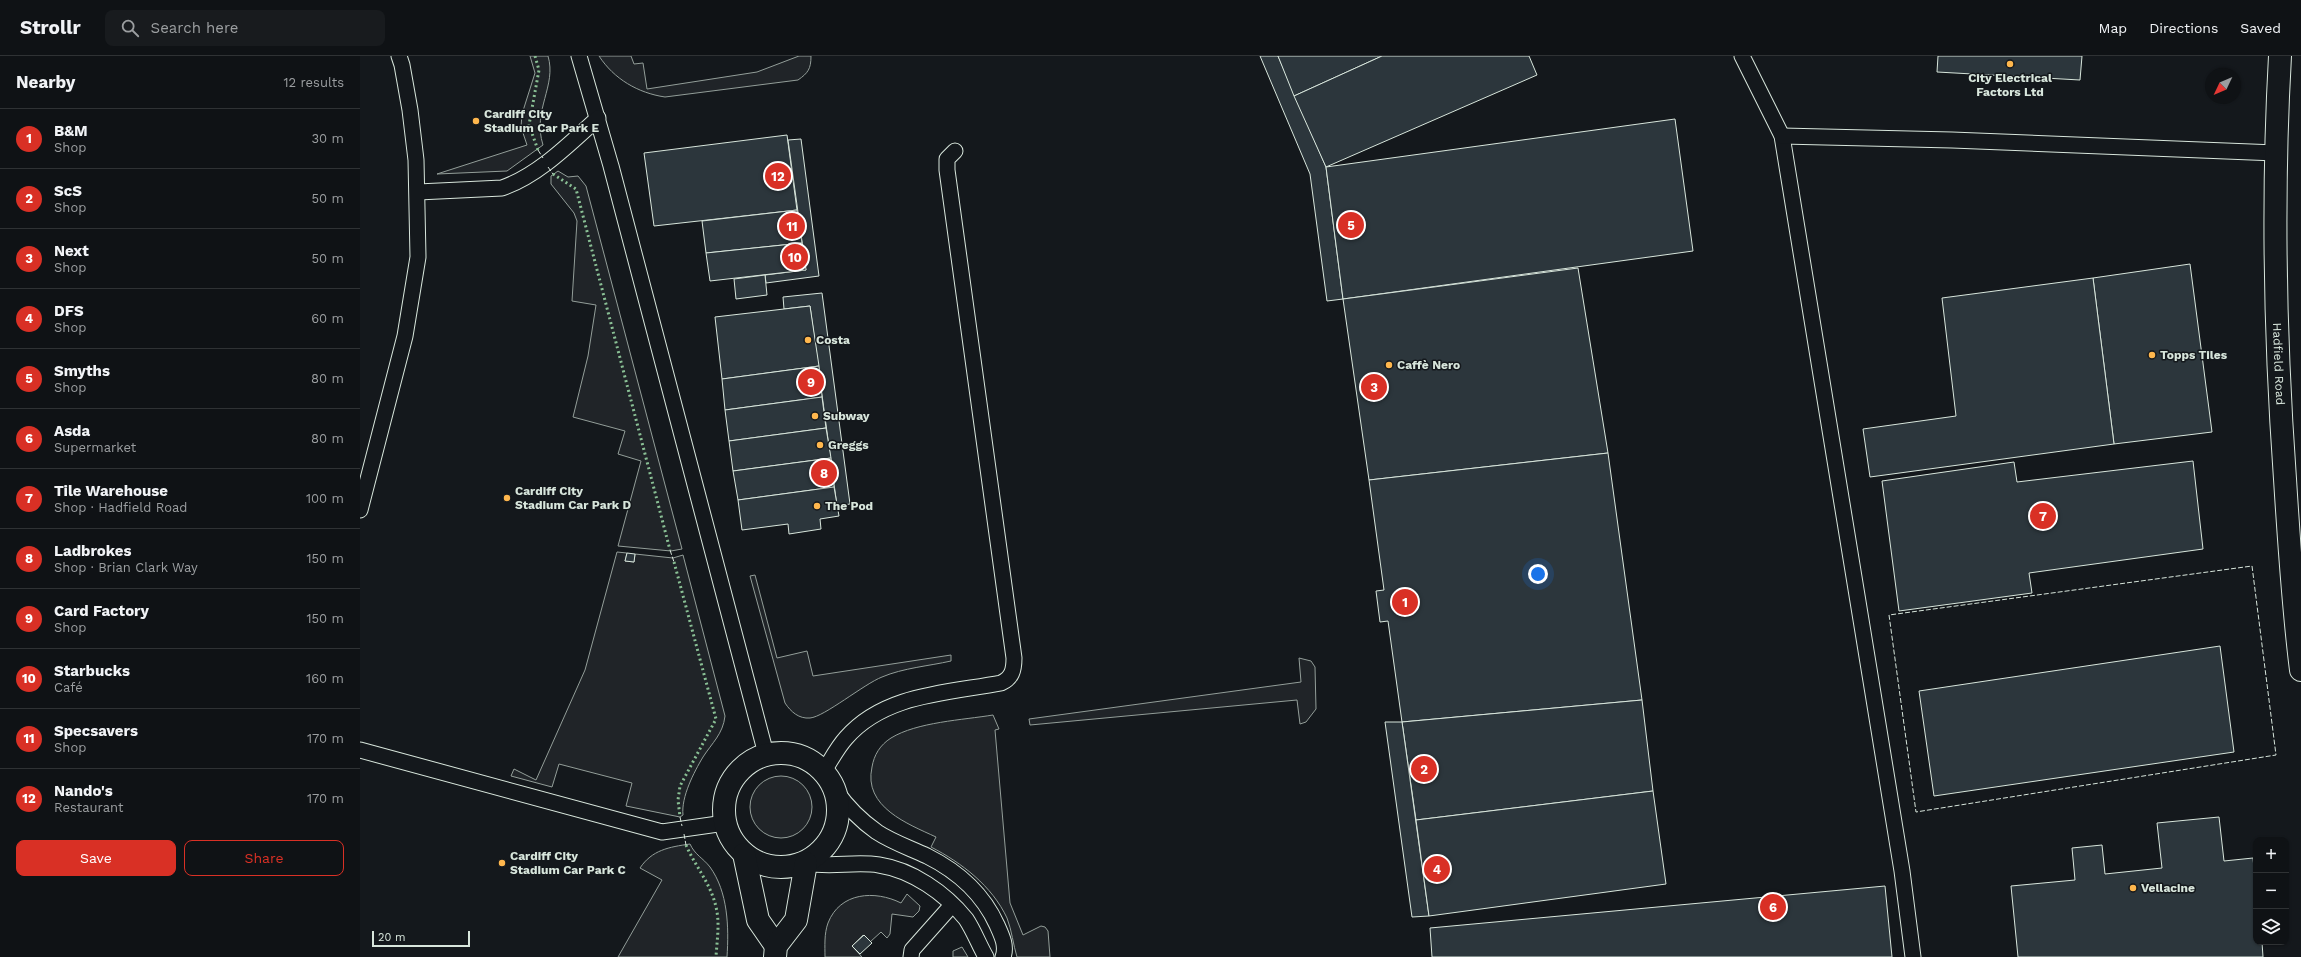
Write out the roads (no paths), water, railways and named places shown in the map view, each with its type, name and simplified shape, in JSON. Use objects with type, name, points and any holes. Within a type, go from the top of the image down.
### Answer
[{"type":"street","name":"Hadfield Road","points":[[2280,56],[2276,153],[2280,396],[2288,532],[2301,670]]},
{"type":"street","points":[[778,752],[794,754],[813,762],[824,772],[836,792],[839,815],[834,835],[821,853],[795,867],[780,868],[763,865],[744,854],[736,846],[725,823],[725,800],[732,781],[742,768],[766,754],[778,752]]},
{"type":"street","points":[[744,854],[758,920],[776,952],[796,920],[806,862]]},
{"type":"lane","points":[[360,510],[405,336],[418,257],[418,192],[410,110],[402,65],[398,56]]},
{"type":"lane","points":[[579,56],[598,118],[766,754]]},
{"type":"lane","points":[[1742,56],[1782,136],[1901,863],[1913,957]]},
{"type":"lane","points":[[418,192],[502,188],[514,184],[564,149],[598,118]]},
{"type":"lane","points":[[1782,136],[1952,140],[2276,153]]},
{"type":"lane","points":[[824,772],[845,738],[875,713],[908,700],[1001,683],[1010,677],[1013,670],[1013,651],[947,170],[947,159],[955,152]]},
{"type":"lane","points":[[360,750],[662,832],[725,823]]},
{"type":"lane","points":[[836,792],[849,809],[862,821],[879,833],[940,863],[971,887],[995,920],[1003,937],[1005,951],[1003,957]]},
{"type":"lane","points":[[806,862],[825,866],[855,864],[880,865],[897,870],[928,885],[966,919],[986,957]]},
{"type":"lane","points":[[911,957],[912,950],[952,905]]},
{"type":"place","name":"City Electrical Factors Ltd","points":[[2010,64]]},
{"type":"place","name":"Cardiff City Stadium Car Park E","points":[[476,121]]},
{"type":"place","name":"Nando's","points":[[778,176]]},
{"type":"place","name":"Smyths","points":[[1351,225]]},
{"type":"place","name":"Specsavers","points":[[792,226]]},
{"type":"place","name":"Starbucks","points":[[795,257]]},
{"type":"place","name":"Costa","points":[[808,340]]},
{"type":"place","name":"Topps Tiles","points":[[2152,355]]},
{"type":"place","name":"Caffè Nero","points":[[1389,365]]},
{"type":"place","name":"Card Factory","points":[[811,382]]},
{"type":"place","name":"Next","points":[[1374,387]]},
{"type":"place","name":"Subway","points":[[815,416]]},
{"type":"place","name":"Greggs","points":[[820,445]]},
{"type":"place","name":"Ladbrokes","points":[[824,473]]},
{"type":"place","name":"Cardiff City Stadium Car Park D","points":[[507,498]]},
{"type":"place","name":"The Pod","points":[[817,506]]},
{"type":"place","name":"Tile Warehouse","points":[[2043,516]]},
{"type":"place","name":"B&M","points":[[1405,602]]},
{"type":"place","name":"ScS","points":[[1424,769]]},
{"type":"place","name":"Cardiff City Stadium Car Park C","points":[[502,863]]},
{"type":"place","name":"DFS","points":[[1437,869]]},
{"type":"place","name":"Vellacine","points":[[2133,888]]},
{"type":"place","name":"Asda","points":[[1773,907]]}]
